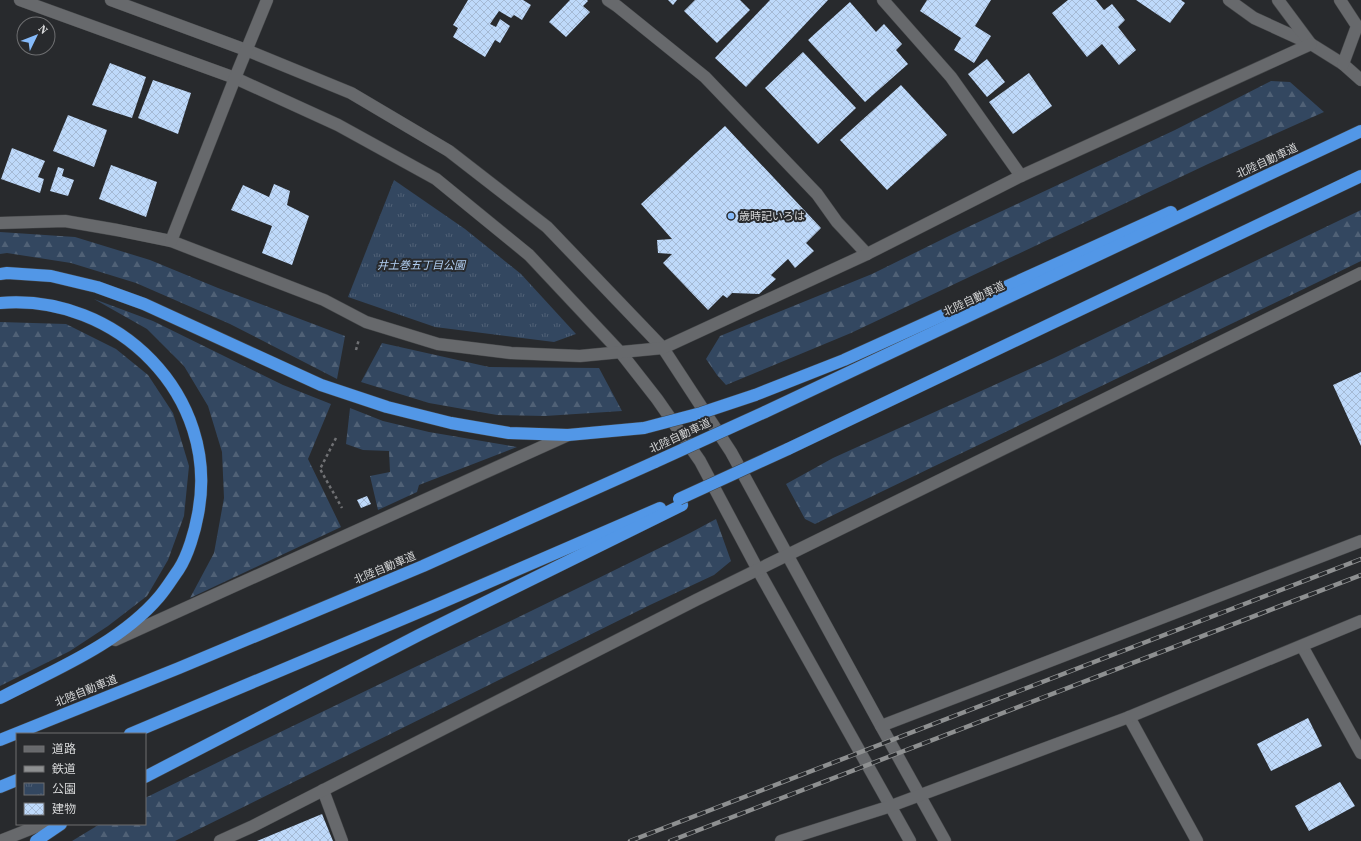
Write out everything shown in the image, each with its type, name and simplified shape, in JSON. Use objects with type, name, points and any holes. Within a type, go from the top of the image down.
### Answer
[{"type":"highway","points":[[0,274],[7,273],[51,276],[97,287],[144,304],[321,385],[386,407],[451,423],[509,433],[568,435],[644,428],[701,413],[755,395],[844,360],[1272,166],[1357,133]]},
{"type":"highway","name":"北陸自動車道","points":[[17,733],[179,668],[423,566],[765,412],[1357,133]]},
{"type":"highway","points":[[146,776],[418,635],[788,449],[1361,176]]},
{"type":"highway","points":[[0,303],[38,303],[74,311],[105,324],[130,340],[155,363],[176,390],[192,424],[200,459],[201,496],[194,532],[180,568],[159,597],[131,624],[95,649],[0,698]]},
{"type":"highway","points":[[132,733],[681,502]]},
{"type":"highway","name":"北陸自動車道","points":[[0,740],[16,734]]},
{"type":"highway","points":[[0,787],[16,780]]},
{"type":"highway","points":[[36,841],[60,825]]},
{"type":"street","points":[[20,0],[235,78],[338,125],[436,179],[529,255],[621,353],[657,399],[700,461],[758,570],[910,841]]},
{"type":"street","points":[[111,0],[246,50],[351,94],[449,151],[547,227],[663,348],[731,452],[881,726],[946,841]]},
{"type":"street","points":[[170,241],[267,0]]},
{"type":"street","points":[[883,0],[951,77],[1021,176]]},
{"type":"street","points":[[1229,0],[1254,18],[1311,44],[1343,64],[1361,80]]},
{"type":"street","points":[[1278,0],[1311,44]]},
{"type":"street","points":[[1340,0],[1357,26],[1343,64]]},
{"type":"street","points":[[616,2],[705,77],[817,194],[837,222],[867,254]]},
{"type":"street","points":[[0,223],[65,221],[170,241],[324,300],[366,322],[438,344],[511,353],[580,356],[663,348],[867,254],[1021,176],[1311,44]]},
{"type":"street","points":[[220,841],[251,827],[758,570],[1361,273]]},
{"type":"street","points":[[95,649],[568,435]]},
{"type":"street","points":[[881,726],[1361,541]]},
{"type":"street","points":[[781,841],[891,806],[1129,717],[1361,621]]},
{"type":"street","points":[[1302,646],[1361,753]]},
{"type":"street","points":[[1129,717],[1197,841]]},
{"type":"street","points":[[322,790],[342,841]]},
{"type":"street","points":[[0,841],[40,825]]},
{"type":"path","points":[[336,438],[320,469],[342,508]]},
{"type":"green space","points":[[1271,81],[1290,82],[1324,112],[1208,164],[851,333],[726,385],[706,359],[720,336],[872,274],[953,234],[1175,130]]},
{"type":"green space","name":"井土巻五丁目公園","points":[[394,180],[465,229],[521,274],[576,334],[554,342],[435,327],[348,297]]},
{"type":"green space","points":[[1361,210],[1361,261],[815,524],[805,519],[786,484],[833,458],[1054,358]]},
{"type":"green space","points":[[0,232],[75,237],[150,260],[218,288],[345,336],[337,379],[230,324],[136,283],[71,263],[7,253],[0,254]]},
{"type":"green space","points":[[94,299],[153,321],[283,385],[331,404],[308,459],[341,527],[190,598],[214,553],[224,498],[222,452],[208,406],[184,366],[147,329]]},
{"type":"green space","points":[[0,322],[66,324],[116,349],[148,375],[173,413],[189,466],[184,516],[168,560],[147,596],[108,626],[70,651],[0,686]]},
{"type":"green space","points":[[382,343],[489,367],[599,368],[622,411],[545,416],[497,415],[429,403],[361,382]]},
{"type":"green space","points":[[350,408],[383,421],[429,432],[517,447],[419,485],[417,492],[378,510],[370,476],[390,472],[389,451],[363,450],[346,444]]},
{"type":"green space","points":[[716,519],[731,561],[714,575],[650,605],[175,841],[72,841],[98,825],[146,825],[146,798]]},
{"type":"building","points":[[468,0],[523,0],[531,5],[522,20],[514,15],[511,18],[499,11],[490,24],[496,27],[500,19],[510,26],[500,43],[495,40],[485,57],[453,37],[458,28],[453,25]]},
{"type":"building","points":[[570,0],[587,0],[588,1],[583,6],[590,12],[566,37],[549,22]]},
{"type":"building","points":[[668,0],[677,0],[673,5]]},
{"type":"building","points":[[695,0],[740,0],[750,10],[717,43],[684,11]]},
{"type":"building","points":[[770,0],[828,0],[746,87],[715,58]]},
{"type":"building","points":[[927,0],[991,0],[975,26],[991,36],[974,63],[954,50],[961,38],[920,11]]},
{"type":"building","points":[[1068,0],[1096,0],[1104,10],[1112,4],[1125,20],[1118,27],[1136,50],[1119,65],[1102,44],[1087,57],[1052,13]]},
{"type":"building","points":[[1136,0],[1181,0],[1185,3],[1170,23]]},
{"type":"building","points":[[850,2],[876,32],[884,24],[902,44],[896,50],[908,64],[865,102],[808,40]]},
{"type":"building","points":[[803,52],[856,108],[818,144],[765,88]]},
{"type":"building","points":[[987,59],[1005,82],[987,97],[968,74]]},
{"type":"building","points":[[110,63],[146,77],[132,118],[92,105]]},
{"type":"building","points":[[1029,73],[1052,106],[1013,134],[989,102]]},
{"type":"building","points":[[153,80],[191,93],[178,134],[138,118]]},
{"type":"building","points":[[901,85],[947,135],[887,190],[840,140]]},
{"type":"building","points":[[68,115],[107,130],[94,167],[53,151]]},
{"type":"building","name":"歳時記いろは","points":[[725,126],[821,228],[806,243],[814,251],[795,268],[788,259],[771,275],[776,279],[759,294],[732,293],[727,298],[723,295],[708,310],[663,263],[672,254],[658,253],[657,240],[672,239],[641,204]]},
{"type":"building","points":[[12,148],[45,161],[38,177],[44,179],[40,193],[1,179]]},
{"type":"building","points":[[111,165],[157,182],[146,217],[99,199]]},
{"type":"building","points":[[58,167],[64,169],[62,176],[74,180],[68,196],[50,191]]},
{"type":"building","points":[[274,184],[290,191],[287,205],[309,216],[292,265],[262,253],[272,226],[231,210],[243,185],[269,197]]},
{"type":"building","points":[[1361,372],[1361,446],[1333,385]]},
{"type":"building","points":[[367,496],[371,504],[361,508],[357,500]]},
{"type":"building","points":[[1308,718],[1322,746],[1271,771],[1257,744]]},
{"type":"building","points":[[1340,782],[1355,806],[1309,831],[1295,806]]},
{"type":"building","points":[[322,814],[333,841],[257,841]]},
{"type":"railway","points":[[630,841],[1361,559]]},
{"type":"railway","points":[[670,841],[1361,575]]},
{"type":"place","name":"歳時記いろは","points":[[731,216]]}]
